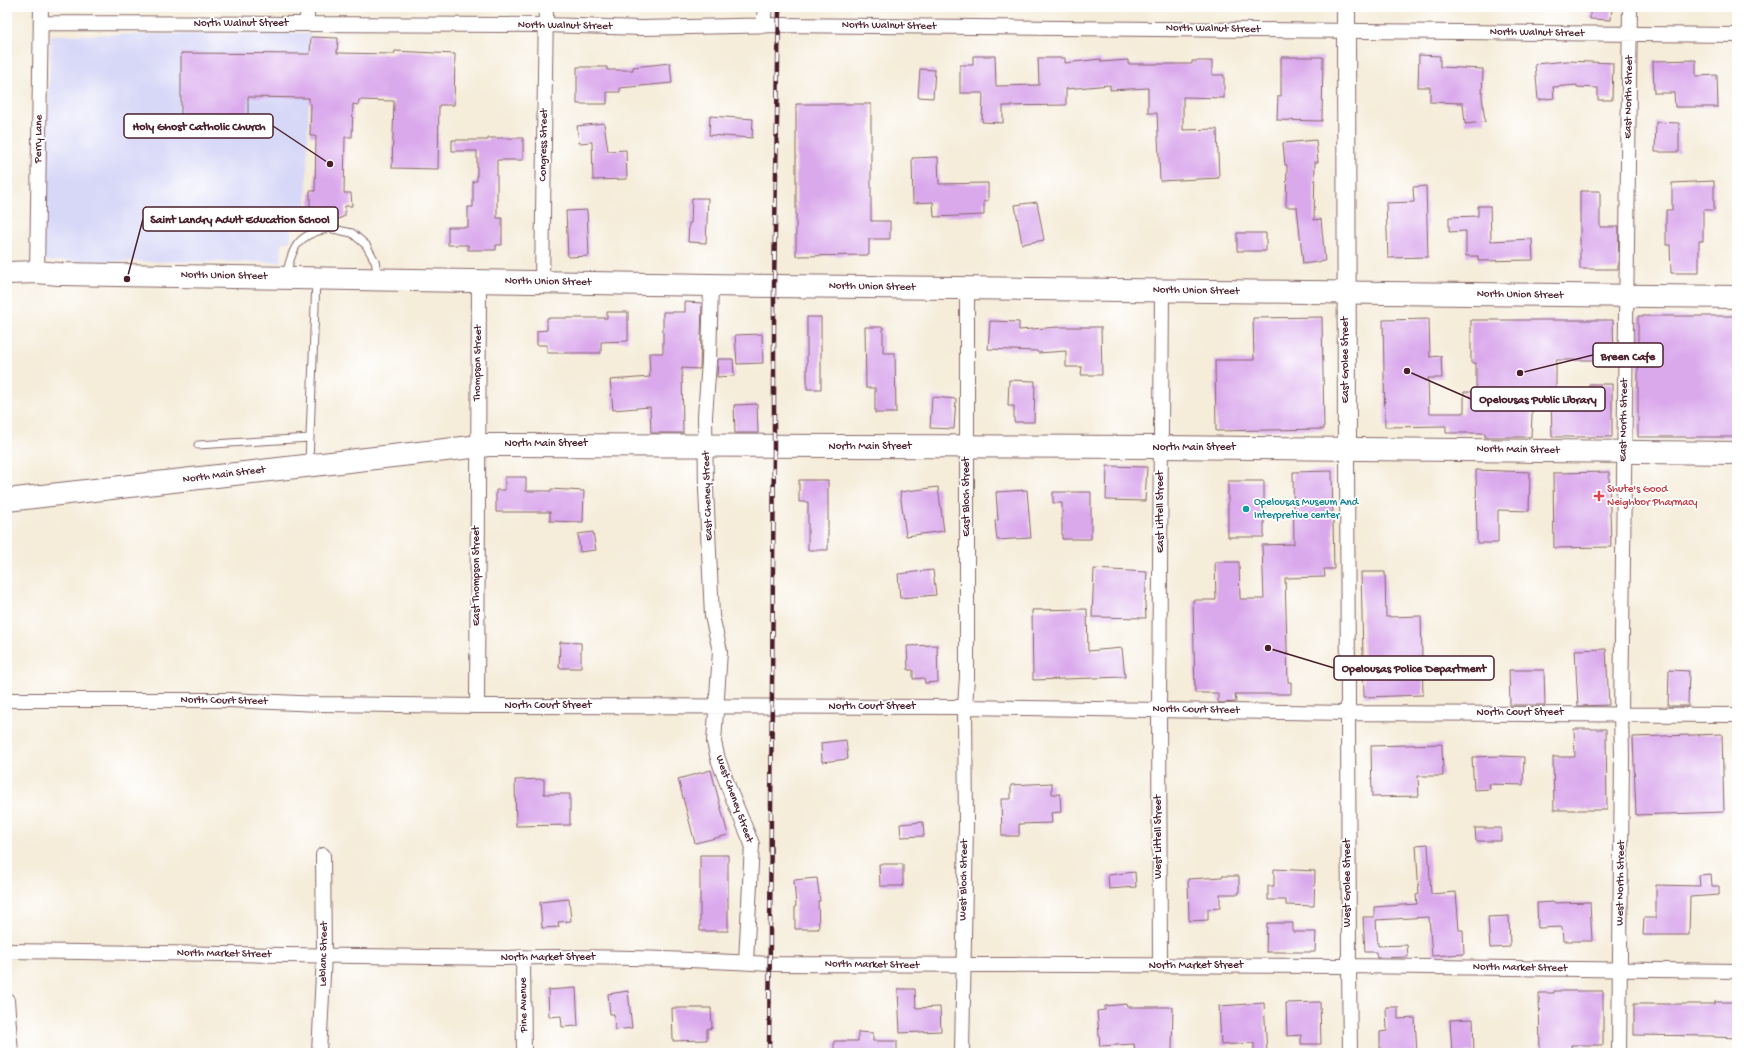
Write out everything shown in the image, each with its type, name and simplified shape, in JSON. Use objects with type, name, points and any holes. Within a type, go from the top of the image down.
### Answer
[{"type":"main road","name":"North Union Street","points":[[7,273],[37,272],[59,274],[1346,294],[1737,297]]},
{"type":"main road","name":"North Main Street","points":[[7,500],[478,446],[543,444],[967,448],[1162,447],[1737,453]]},
{"type":"street","name":"Perry Lane","points":[[37,272],[41,7]]},
{"type":"street","points":[[307,7],[307,24]]},
{"type":"street","name":"Congress Street","points":[[542,282],[546,7]]},
{"type":"street","points":[[763,26],[765,7]]},
{"type":"street","name":"East Grolee Street","points":[[1346,7],[1346,294],[1349,713]]},
{"type":"street","name":"East North Street","points":[[1621,714],[1623,451],[1630,7]]},
{"type":"street","name":"North Walnut Street","points":[[41,23],[546,24],[642,28],[763,26],[1345,30],[1737,35]]},
{"type":"street","name":"Thompson Street","points":[[478,446],[479,281]]},
{"type":"street","name":"East Cheney Street","points":[[711,284],[709,362],[705,416],[707,445],[706,488],[712,616],[720,651],[717,707]]},
{"type":"street","name":"East Bloch Street","points":[[965,707],[967,669],[967,288]]},
{"type":"street","name":"East Littell Street","points":[[1159,709],[1162,291]]},
{"type":"street","name":"East Thompson Street","points":[[477,706],[478,446]]},
{"type":"street","name":"North Court Street","points":[[7,700],[229,700],[320,704],[477,706],[965,707],[1349,713],[1737,715]]},
{"type":"street","name":"West Cheney Street","points":[[717,707],[714,742],[718,759],[752,844],[746,962]]},
{"type":"street","name":"West Bloch Street","points":[[962,1053],[966,824],[965,707]]},
{"type":"street","name":"West Littell Street","points":[[1159,709],[1160,965]]},
{"type":"street","name":"West Grolee Street","points":[[1349,713],[1350,1053]]},
{"type":"street","name":"West North Street","points":[[1619,1053],[1622,756],[1621,714]]},
{"type":"street","name":"Leblanc Street","points":[[319,1053],[324,955],[323,855]]},
{"type":"street","name":"North Market Street","points":[[7,950],[678,959],[746,962],[963,966],[990,964],[1349,966],[1737,971]]},
{"type":"street","name":"Pine Avenue","points":[[523,957],[524,1053]]},
{"type":"street","points":[[7,1000],[9,1047]]},
{"type":"lane","points":[[286,277],[290,259],[298,242],[314,232],[330,229],[352,233],[366,245],[375,261],[379,278]]},
{"type":"lane","points":[[309,465],[316,277]]},
{"type":"lane","points":[[198,444],[310,438]]},
{"type":"shaded area","points":[[310,33],[306,219],[293,221],[290,241],[282,243],[281,262],[42,261],[51,35]]},
{"type":"building","points":[[1590,7],[1612,7],[1611,20],[1590,19]]},
{"type":"building","points":[[311,37],[338,38],[337,53],[394,54],[395,51],[455,54],[454,105],[439,105],[438,169],[392,168],[394,101],[359,100],[358,105],[353,104],[352,137],[345,137],[344,193],[351,193],[352,206],[345,206],[345,216],[329,223],[315,217],[315,207],[310,207],[310,191],[315,191],[316,136],[310,136],[311,104],[309,103],[309,98],[248,97],[248,132],[181,132],[181,53],[310,54]]},
{"type":"building","points":[[1419,55],[1440,56],[1440,67],[1483,69],[1482,96],[1485,122],[1465,124],[1463,103],[1430,102],[1430,87],[1418,87]]},
{"type":"building","points":[[973,56],[995,56],[996,86],[1039,85],[1038,58],[1065,58],[1065,63],[1101,59],[1101,62],[1128,60],[1128,64],[1192,64],[1192,61],[1212,61],[1212,75],[1224,75],[1224,98],[1183,97],[1183,130],[1217,129],[1219,178],[1160,181],[1157,113],[1148,113],[1148,88],[1110,90],[1110,85],[1066,89],[1066,105],[1003,106],[1003,123],[982,122],[983,93],[960,93],[960,65],[973,65]]},
{"type":"building","points":[[1281,57],[1323,57],[1322,121],[1277,120],[1278,96],[1281,96]]},
{"type":"building","points":[[1696,60],[1696,76],[1717,75],[1718,107],[1675,107],[1674,93],[1654,93],[1653,61]]},
{"type":"building","points":[[1567,61],[1613,63],[1612,100],[1598,100],[1598,88],[1577,87],[1577,85],[1553,87],[1554,98],[1538,100],[1535,64]]},
{"type":"building","points":[[670,63],[672,83],[620,88],[620,92],[607,92],[607,104],[577,104],[577,67],[607,67],[607,70],[633,70],[633,67]]},
{"type":"building","points":[[920,69],[935,70],[933,98],[918,97]]},
{"type":"building","points":[[796,104],[871,104],[871,221],[890,221],[890,239],[869,239],[869,255],[796,256]]},
{"type":"building","points":[[710,116],[753,119],[752,138],[709,135]]},
{"type":"building","points":[[1656,122],[1679,123],[1679,152],[1655,152]]},
{"type":"building","points":[[604,123],[608,151],[626,150],[627,179],[593,180],[592,142],[579,143],[577,126]]},
{"type":"building","points":[[488,138],[523,138],[523,160],[497,160],[497,218],[502,218],[502,245],[496,245],[496,250],[468,250],[468,245],[448,245],[448,227],[468,227],[468,207],[473,207],[473,181],[477,181],[477,151],[452,151],[452,140],[488,140]]},
{"type":"building","points":[[1316,140],[1318,162],[1315,162],[1314,220],[1321,219],[1325,261],[1303,264],[1297,207],[1286,207],[1287,165],[1285,165],[1283,143]]},
{"type":"building","points":[[938,157],[939,184],[988,183],[988,201],[984,201],[984,215],[934,217],[933,202],[913,203],[912,158]]},
{"type":"building","points":[[1714,181],[1714,210],[1703,210],[1703,241],[1699,241],[1699,273],[1671,273],[1670,245],[1666,245],[1666,210],[1672,210],[1672,183]]},
{"type":"building","points":[[1426,186],[1428,257],[1388,258],[1386,203],[1414,202],[1413,187]]},
{"type":"building","points":[[1580,191],[1600,191],[1600,227],[1619,227],[1618,269],[1580,269]]},
{"type":"building","points":[[692,198],[708,198],[706,243],[688,242],[689,223],[691,223]]},
{"type":"building","points":[[1037,202],[1044,240],[1022,244],[1015,205]]},
{"type":"building","points":[[1478,206],[1490,206],[1491,241],[1532,239],[1533,260],[1478,261],[1478,256],[1466,256],[1466,231],[1449,232],[1449,217],[1478,216]]},
{"type":"building","points":[[587,210],[589,256],[568,257],[566,211]]},
{"type":"building","points":[[1237,233],[1266,233],[1266,251],[1237,251]]},
{"type":"building","points":[[685,302],[702,303],[700,369],[682,368],[683,433],[651,433],[650,407],[613,410],[610,380],[650,377],[649,353],[663,353],[663,312],[685,312]]},
{"type":"building","points":[[607,312],[628,312],[628,341],[601,342],[601,353],[547,353],[547,345],[537,345],[537,331],[547,330],[547,318],[607,318]]},
{"type":"building","points":[[1638,316],[1737,316],[1737,437],[1638,437]]},
{"type":"building","points":[[807,317],[821,317],[821,389],[807,389]]},
{"type":"building","points":[[1322,317],[1324,429],[1216,431],[1215,360],[1254,360],[1253,318]]},
{"type":"building","points":[[1429,319],[1430,357],[1441,356],[1442,378],[1428,378],[1429,413],[1464,413],[1464,392],[1476,392],[1476,363],[1471,363],[1471,320],[1613,320],[1614,360],[1556,360],[1556,389],[1589,389],[1589,384],[1612,384],[1612,437],[1552,437],[1551,394],[1533,394],[1531,437],[1485,437],[1485,433],[1446,433],[1446,426],[1385,427],[1383,320]]},
{"type":"building","points":[[990,321],[1019,322],[1019,330],[1058,327],[1101,327],[1102,375],[1081,375],[1082,367],[1066,367],[1066,351],[1038,353],[1037,351],[988,349]]},
{"type":"building","points":[[865,327],[883,327],[883,353],[895,353],[896,413],[875,413],[875,388],[866,388]]},
{"type":"building","points":[[762,334],[763,363],[737,364],[735,335]]},
{"type":"building","points":[[718,359],[733,359],[734,376],[717,377]]},
{"type":"building","points":[[1009,380],[1035,381],[1034,422],[1014,422],[1014,406],[1008,406]]},
{"type":"building","points":[[932,397],[956,399],[954,429],[930,428]]},
{"type":"building","points":[[757,404],[758,433],[735,433],[734,405]]},
{"type":"building","points":[[1107,466],[1147,467],[1145,501],[1106,500]]},
{"type":"building","points":[[1476,470],[1530,472],[1529,511],[1498,510],[1498,543],[1477,543]]},
{"type":"building","points":[[1332,471],[1334,569],[1324,569],[1325,577],[1285,578],[1288,682],[1291,682],[1291,694],[1235,694],[1236,702],[1222,703],[1218,702],[1218,693],[1195,693],[1193,600],[1216,600],[1215,562],[1239,562],[1240,599],[1264,599],[1262,545],[1294,544],[1293,472]]},
{"type":"building","points":[[1609,472],[1611,547],[1554,548],[1553,473]]},
{"type":"building","points":[[505,477],[526,477],[526,491],[551,491],[551,489],[584,491],[583,522],[550,521],[550,512],[496,512],[496,490],[505,490]]},
{"type":"building","points":[[799,480],[828,480],[828,550],[808,550],[808,502],[799,502]]},
{"type":"building","name":"Opelousas Museum And Interpretive center","points":[[1228,481],[1264,481],[1264,537],[1228,537]]},
{"type":"building","points":[[938,487],[944,531],[906,536],[900,492]]},
{"type":"building","points":[[1027,490],[1031,538],[997,540],[995,521],[998,520],[996,492]]},
{"type":"building","points":[[1053,492],[1091,492],[1091,539],[1062,539],[1062,503],[1053,503]]},
{"type":"building","points":[[593,532],[596,550],[580,552],[578,534]]},
{"type":"building","points":[[1094,569],[1147,572],[1145,603],[1146,618],[1092,617]]},
{"type":"building","points":[[933,570],[936,595],[900,598],[898,574]]},
{"type":"building","points":[[1361,572],[1385,572],[1386,617],[1421,616],[1423,695],[1364,697]]},
{"type":"building","points":[[1087,609],[1088,651],[1122,648],[1125,677],[1033,680],[1032,610]]},
{"type":"building","points":[[560,642],[581,643],[581,668],[559,668]]},
{"type":"building","points":[[937,645],[938,682],[925,683],[924,678],[913,679],[913,670],[908,670],[907,646]]},
{"type":"building","points":[[1606,649],[1609,705],[1578,706],[1575,650]]},
{"type":"building","points":[[1509,670],[1544,670],[1545,705],[1510,705]]},
{"type":"building","points":[[1669,670],[1689,671],[1688,706],[1668,706]]},
{"type":"building","points":[[1574,729],[1606,729],[1607,810],[1554,810],[1553,757],[1575,757]]},
{"type":"building","points":[[1722,734],[1724,812],[1636,815],[1633,737]]},
{"type":"building","points":[[846,740],[848,759],[822,762],[821,743]]},
{"type":"building","points":[[1442,744],[1443,776],[1418,776],[1419,796],[1372,797],[1371,746]]},
{"type":"building","points":[[1472,757],[1524,757],[1523,785],[1489,784],[1490,789],[1474,790]]},
{"type":"building","points":[[711,770],[728,835],[695,843],[678,779]]},
{"type":"building","points":[[544,779],[544,794],[570,794],[570,825],[516,826],[515,780]]},
{"type":"building","points":[[1052,783],[1052,794],[1060,794],[1061,812],[1051,813],[1052,823],[1019,824],[1019,836],[1002,836],[1001,799],[1011,799],[1011,785]]},
{"type":"building","points":[[923,822],[924,836],[901,837],[900,824]]},
{"type":"building","points":[[1475,828],[1501,828],[1501,841],[1476,841]]},
{"type":"building","points":[[1428,844],[1431,894],[1456,892],[1459,930],[1463,930],[1464,954],[1432,956],[1429,917],[1376,920],[1378,946],[1407,945],[1408,957],[1377,958],[1376,952],[1365,952],[1363,917],[1374,917],[1374,907],[1417,904],[1416,895],[1419,894],[1416,845]]},
{"type":"building","points":[[700,855],[728,855],[728,931],[700,931]]},
{"type":"building","points":[[879,864],[903,864],[903,886],[880,886]]},
{"type":"building","points":[[1274,869],[1315,871],[1314,906],[1286,905],[1286,900],[1268,900],[1268,886],[1274,886]]},
{"type":"building","points":[[1135,872],[1136,887],[1109,889],[1108,875]]},
{"type":"building","points":[[1711,874],[1712,886],[1719,886],[1719,895],[1690,897],[1689,935],[1643,935],[1644,918],[1656,918],[1656,885],[1700,886],[1699,875]]},
{"type":"building","points":[[1239,876],[1239,894],[1220,894],[1220,908],[1208,909],[1208,920],[1189,921],[1188,879]]},
{"type":"building","points":[[817,878],[820,901],[818,901],[819,929],[795,929],[796,906],[794,880]]},
{"type":"building","points":[[569,899],[571,921],[558,922],[559,927],[542,928],[540,902]]},
{"type":"building","points":[[1590,902],[1592,941],[1563,941],[1562,927],[1538,928],[1537,903]]},
{"type":"building","points":[[1509,916],[1510,947],[1490,948],[1488,917]]},
{"type":"building","points":[[1267,923],[1293,923],[1293,932],[1316,932],[1315,952],[1266,952]]},
{"type":"building","points":[[576,988],[578,1026],[562,1027],[561,1016],[549,1017],[548,990]]},
{"type":"building","points":[[898,989],[915,989],[916,1008],[940,1007],[941,1031],[900,1033]]},
{"type":"building","points":[[628,991],[632,1028],[615,1030],[614,1014],[610,1014],[608,994]]},
{"type":"building","points":[[1554,991],[1603,991],[1603,1045],[1571,1045],[1571,1053],[1540,1053],[1539,993],[1554,993]]},
{"type":"building","points":[[1320,1002],[1321,1044],[1301,1044],[1301,1035],[1287,1036],[1286,1003]]},
{"type":"building","points":[[1714,1002],[1737,1002],[1736,1038],[1714,1036],[1634,1035],[1634,1004],[1714,1004]]},
{"type":"building","points":[[1264,1003],[1267,1053],[1254,1053],[1254,1043],[1221,1045],[1219,1006]]},
{"type":"building","points":[[1127,1004],[1128,1007],[1173,1007],[1172,1053],[1135,1053],[1134,1044],[1100,1046],[1097,1011],[1105,1010],[1105,1006]]},
{"type":"building","points":[[1386,1007],[1398,1007],[1398,1019],[1415,1018],[1417,1053],[1388,1053],[1388,1050],[1380,1050],[1380,1032],[1387,1031]]},
{"type":"building","points":[[672,1008],[711,1008],[712,1028],[707,1029],[707,1040],[673,1041]]},
{"type":"building","points":[[1473,1019],[1474,1053],[1452,1053],[1450,1020]]},
{"type":"building","points":[[858,1032],[873,1033],[873,1041],[897,1041],[897,1053],[834,1053],[834,1041],[858,1041]]},
{"type":"railway","points":[[769,1053],[774,286],[779,7]]},
{"type":"place","name":"Holy Ghost Catholic Church","points":[[330,164]]},
{"type":"place","name":"Saint Landry Adult Education School","points":[[127,279]]},
{"type":"place","name":"Opelousas Public Library","points":[[1407,371]]},
{"type":"place","name":"Breen Cafe","points":[[1520,373]]},
{"type":"place","name":"Shute's Good Neighbor Pharmacy","points":[[1599,496]]},
{"type":"place","name":"Opelousas Museum And Interpretive center","points":[[1246,509]]},
{"type":"place","name":"Opelousas Police Department","points":[[1268,648]]}]
